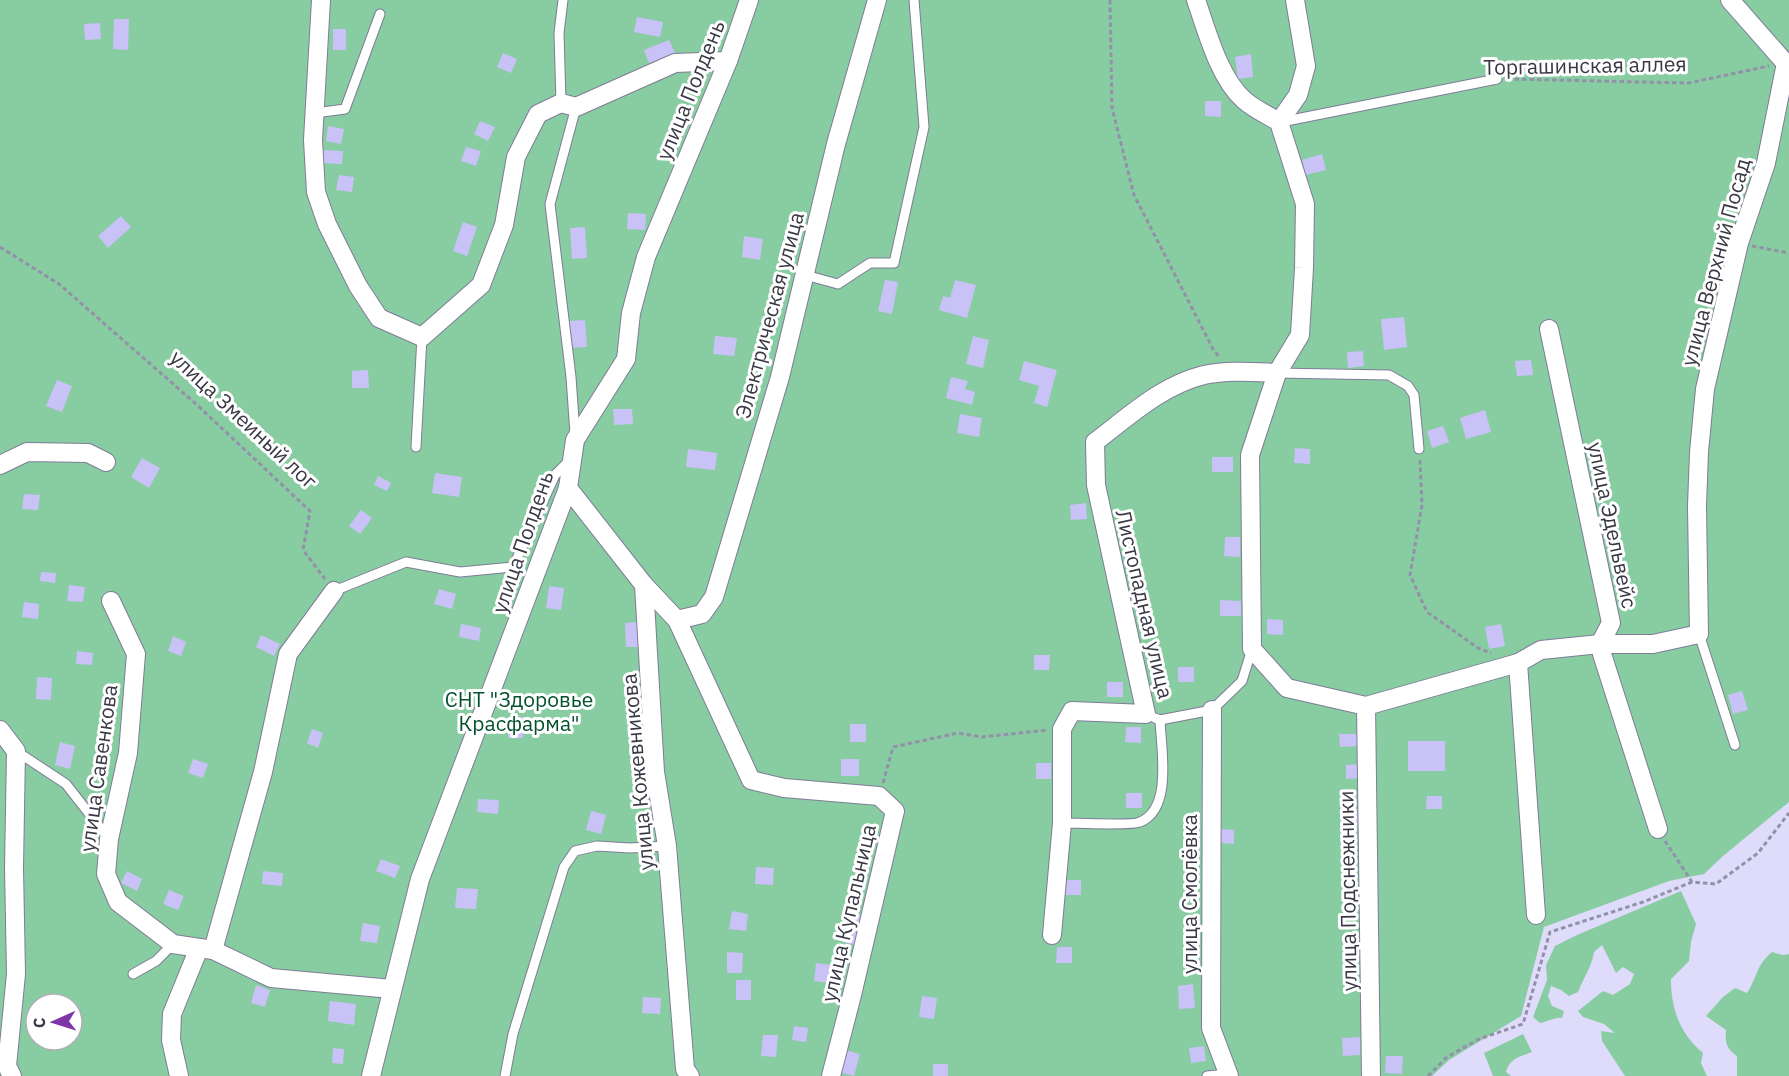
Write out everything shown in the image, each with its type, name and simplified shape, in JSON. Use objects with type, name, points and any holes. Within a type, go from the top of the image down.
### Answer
[{"type":"street","points":[[321,0],[313,140],[316,192],[327,224],[357,286],[379,318],[422,337],[481,285],[504,225],[516,157],[538,114],[568,105],[675,63],[728,61]]},
{"type":"street","name":"улица Полдень","points":[[574,448],[626,359],[631,313],[646,256],[728,61],[749,0]]},
{"type":"street","name":"Электрическая улица","points":[[677,620],[702,614],[714,597],[780,377],[836,144],[877,0]]},
{"type":"street","points":[[1196,0],[1230,85],[1245,100],[1279,122],[1305,204],[1300,335],[1277,373],[1250,455],[1252,649],[1287,688],[1366,706],[1518,663],[1541,650],[1600,644],[1653,645],[1699,634]]},
{"type":"street","points":[[1279,122],[1298,95],[1306,66],[1295,0]]},
{"type":"street","points":[[1730,0],[1787,65]]},
{"type":"street","name":"улица Верхний Посад","points":[[1699,634],[1697,506],[1699,452],[1706,389],[1739,243],[1766,163],[1787,65]]},
{"type":"street","name":"улица Эдельвейс","points":[[1549,329],[1611,623],[1600,644]]},
{"type":"street","name":"Листопадная улица","points":[[1062,729],[1072,711],[1153,717],[1096,485],[1095,442],[1168,388],[1203,375],[1230,372],[1277,373]]},
{"type":"street","points":[[0,465],[27,452],[88,453],[106,462]]},
{"type":"street","points":[[568,488],[644,585]]},
{"type":"street","name":"улица Полдень","points":[[371,1076],[420,879],[568,488]]},
{"type":"street","name":"улица Купальница","points":[[644,585],[677,620],[751,780],[784,788],[879,796],[895,811],[831,1076]]},
{"type":"street","name":"улица Кожевникова","points":[[644,585],[655,772],[667,846],[685,1069],[690,1076]]},
{"type":"street","points":[[179,1076],[171,1040],[172,1014],[206,949],[263,772],[288,654],[334,591]]},
{"type":"street","name":"улица Савенкова","points":[[111,601],[136,654],[128,753],[109,839],[106,874],[118,902],[172,944],[206,949],[270,978],[392,989]]},
{"type":"street","points":[[1600,644],[1658,830]]},
{"type":"street","points":[[1518,663],[1536,915]]},
{"type":"street","name":"улица Подснежники","points":[[1366,706],[1371,1076]]},
{"type":"street","name":"улица Смолёвка","points":[[1212,710],[1211,1028],[1228,1075]]},
{"type":"street","points":[[1052,935],[1062,823],[1062,729]]},
{"type":"street","points":[[0,730],[16,751],[14,868],[16,974],[7,1066],[12,1076]]},
{"type":"lane","points":[[563,0],[559,33],[568,105],[550,204],[571,377],[574,448],[568,488]]},
{"type":"lane","points":[[805,275],[838,284],[870,263],[894,263],[924,127],[914,0]]},
{"type":"lane","points":[[315,113],[345,108],[380,14]]},
{"type":"lane","name":"Торгашинская аллея","points":[[1279,122],[1497,79]]},
{"type":"lane","points":[[416,447],[422,337]]},
{"type":"lane","points":[[1277,373],[1389,375],[1408,386],[1414,395],[1419,449]]},
{"type":"lane","points":[[334,591],[406,562],[460,572],[513,567],[555,475],[574,448]]},
{"type":"lane","points":[[1699,634],[1735,745]]},
{"type":"lane","points":[[1062,823],[1140,823],[1156,810],[1163,782],[1153,717],[1212,710],[1242,681],[1252,649]]},
{"type":"lane","points":[[16,751],[66,784],[109,839]]},
{"type":"lane","points":[[505,1076],[513,1034],[564,867],[575,851],[597,846],[630,848],[667,846]]},
{"type":"lane","points":[[133,974],[156,961],[172,944]]},
{"type":"lane","points":[[1207,1076],[1228,1075]]},
{"type":"path","points":[[1110,0],[1112,108],[1134,195],[1213,349],[1230,372]]},
{"type":"path","name":"Торгашинская аллея","points":[[1497,79],[1689,83],[1787,65]]},
{"type":"path","points":[[1739,243],[1789,253]]},
{"type":"path","name":"улица Змеиный лог","points":[[0,247],[59,284],[196,404],[310,511],[303,550],[334,591]]},
{"type":"path","points":[[1419,449],[1422,505],[1410,574],[1427,612],[1478,648],[1518,663]]},
{"type":"path","points":[[879,796],[893,747],[958,733],[982,737],[1062,729]]},
{"type":"path","points":[[1428,1076],[1447,1057],[1471,1043],[1523,1024],[1550,932],[1643,902],[1692,882],[1716,884],[1758,853],[1789,813]]},
{"type":"path","points":[[1658,830],[1692,882]]},
{"type":"green space","name":"СНТ \"Здоровье Красфарма\"","points":[[0,0],[1789,0],[1789,802],[1704,874],[1669,881],[1544,927],[1521,1016],[1449,1060],[1432,1076],[0,1076]]},
{"type":"green space","points":[[1681,891],[1696,924],[1689,961],[1671,979],[1671,990],[1678,1020],[1688,1038],[1703,1053],[1701,1063],[1707,1076],[1625,1076],[1602,1041],[1601,1031],[1615,1033],[1604,1024],[1583,1017],[1578,1011],[1603,991],[1613,995],[1630,984],[1634,974],[1623,967],[1616,973],[1602,945],[1594,952],[1578,992],[1569,996],[1551,986],[1548,996],[1552,1006],[1564,1011],[1562,1018],[1540,1023],[1533,1017],[1547,980],[1546,965],[1555,946]]},
{"type":"green space","points":[[1772,952],[1789,954],[1789,1076],[1737,1076],[1737,1056],[1730,1051],[1727,1045],[1726,1030],[1706,1016],[1723,997],[1735,988],[1747,993],[1760,966]]},
{"type":"green space","points":[[1523,1034],[1532,1052],[1510,1064],[1506,1072],[1511,1076],[1493,1076],[1484,1053]]},
{"type":"building","points":[[637,17],[663,22],[660,37],[634,32]]},
{"type":"building","points":[[114,19],[129,19],[128,50],[113,49]]},
{"type":"building","points":[[100,23],[101,39],[85,40],[84,24]]},
{"type":"building","points":[[333,29],[346,29],[346,50],[333,50]]},
{"type":"building","points":[[669,40],[675,53],[649,63],[644,50]]},
{"type":"building","points":[[503,53],[517,59],[511,73],[497,67]]},
{"type":"building","points":[[1251,54],[1253,77],[1238,79],[1235,57]]},
{"type":"building","points":[[1205,101],[1221,101],[1221,117],[1205,116]]},
{"type":"building","points":[[480,121],[495,127],[488,141],[474,134]]},
{"type":"building","points":[[328,126],[344,129],[341,144],[326,141]]},
{"type":"building","points":[[466,147],[481,151],[476,166],[461,161]]},
{"type":"building","points":[[323,150],[343,151],[342,164],[322,163]]},
{"type":"building","points":[[1322,154],[1326,170],[1306,175],[1302,160]]},
{"type":"building","points":[[339,175],[354,177],[352,192],[336,190]]},
{"type":"building","points":[[628,213],[646,214],[645,230],[627,229]]},
{"type":"building","points":[[121,216],[131,227],[108,248],[98,236]]},
{"type":"building","points":[[463,222],[477,227],[467,256],[453,251]]},
{"type":"building","points":[[585,227],[587,258],[572,259],[570,228]]},
{"type":"building","points":[[744,236],[763,239],[760,260],[742,257]]},
{"type":"building","points":[[885,280],[898,282],[892,314],[878,311]]},
{"type":"building","points":[[955,280],[976,285],[967,318],[939,310],[943,296],[950,298]]},
{"type":"building","points":[[1404,317],[1407,347],[1384,350],[1381,319]]},
{"type":"building","points":[[585,320],[587,347],[572,348],[569,321]]},
{"type":"building","points":[[715,336],[737,338],[734,356],[713,354]]},
{"type":"building","points":[[973,336],[989,340],[983,368],[966,364]]},
{"type":"building","points":[[1363,351],[1364,366],[1348,368],[1347,352]]},
{"type":"building","points":[[1531,360],[1533,375],[1517,376],[1515,361]]},
{"type":"building","points":[[1024,361],[1057,370],[1047,407],[1034,403],[1039,386],[1019,380]]},
{"type":"building","points":[[368,370],[369,388],[352,388],[352,371]]},
{"type":"building","points":[[951,377],[968,381],[965,389],[975,392],[972,405],[946,398]]},
{"type":"building","points":[[57,380],[72,386],[62,412],[46,406]]},
{"type":"building","points":[[613,409],[632,409],[633,424],[614,425]]},
{"type":"building","points":[[1485,410],[1491,432],[1466,439],[1460,418]]},
{"type":"building","points":[[960,414],[982,418],[979,437],[957,433]]},
{"type":"building","points":[[1443,426],[1449,442],[1432,448],[1427,431]]},
{"type":"building","points":[[1295,448],[1310,449],[1310,464],[1294,463]]},
{"type":"building","points":[[688,449],[717,453],[715,470],[686,467]]},
{"type":"building","points":[[1212,457],[1233,457],[1233,472],[1212,472]]},
{"type":"building","points":[[142,458],[160,468],[149,488],[131,477]]},
{"type":"building","points":[[435,473],[462,477],[459,497],[432,493]]},
{"type":"building","points":[[378,476],[391,483],[387,491],[374,485]]},
{"type":"building","points":[[24,494],[40,495],[38,510],[22,509]]},
{"type":"building","points":[[1086,503],[1087,519],[1071,520],[1070,505]]},
{"type":"building","points":[[361,510],[372,518],[360,534],[349,526]]},
{"type":"building","points":[[1225,537],[1240,537],[1240,557],[1224,556]]},
{"type":"building","points":[[41,572],[56,573],[55,583],[40,581]]},
{"type":"building","points":[[69,585],[85,587],[83,602],[67,601]]},
{"type":"building","points":[[549,586],[564,588],[561,610],[546,608]]},
{"type":"building","points":[[1144,588],[1147,603],[1132,606],[1128,592]]},
{"type":"building","points":[[439,589],[456,594],[452,609],[434,604]]},
{"type":"building","points":[[1220,600],[1241,601],[1241,616],[1220,616]]},
{"type":"building","points":[[24,602],[39,604],[38,619],[22,617]]},
{"type":"building","points":[[1267,619],[1283,620],[1283,635],[1267,634]]},
{"type":"building","points":[[640,622],[641,647],[626,647],[625,623]]},
{"type":"building","points":[[461,624],[481,628],[479,641],[459,637]]},
{"type":"building","points":[[1501,624],[1505,646],[1489,649],[1485,627]]},
{"type":"building","points":[[261,635],[280,644],[274,656],[256,647]]},
{"type":"building","points":[[173,636],[186,642],[181,656],[168,651]]},
{"type":"building","points":[[77,651],[93,653],[92,665],[76,664]]},
{"type":"building","points":[[1034,655],[1050,655],[1049,670],[1034,670]]},
{"type":"building","points":[[1178,667],[1194,667],[1194,682],[1178,682]]},
{"type":"building","points":[[37,677],[52,678],[51,700],[36,699]]},
{"type":"building","points":[[1107,682],[1123,682],[1123,697],[1107,697]]},
{"type":"building","points":[[1742,691],[1748,710],[1733,714],[1728,695]]},
{"type":"building","points":[[508,717],[524,717],[523,738],[508,738]]},
{"type":"building","points":[[850,724],[866,724],[866,742],[850,742]]},
{"type":"building","points":[[1126,727],[1141,727],[1141,743],[1125,742]]},
{"type":"building","points":[[312,729],[323,733],[318,748],[307,743]]},
{"type":"building","points":[[1339,734],[1361,734],[1361,746],[1340,747]]},
{"type":"building","points":[[1408,741],[1445,741],[1445,771],[1408,771]]},
{"type":"building","points":[[60,742],[75,746],[70,769],[55,765]]},
{"type":"building","points":[[193,759],[208,764],[203,778],[188,773]]},
{"type":"building","points":[[841,759],[859,759],[859,776],[841,776]]},
{"type":"building","points":[[1036,763],[1051,763],[1051,779],[1036,779]]},
{"type":"building","points":[[1361,764],[1362,778],[1346,779],[1346,765]]},
{"type":"building","points":[[1126,793],[1142,793],[1142,808],[1126,808]]},
{"type":"building","points":[[1427,796],[1442,796],[1442,809],[1426,809]]},
{"type":"building","points":[[478,799],[499,800],[498,814],[477,812]]},
{"type":"building","points":[[1364,810],[1365,825],[1347,826],[1346,812]]},
{"type":"building","points":[[591,811],[606,815],[601,834],[586,830]]},
{"type":"building","points":[[1221,829],[1234,830],[1234,844],[1221,843]]},
{"type":"building","points":[[381,859],[400,866],[395,878],[376,871]]},
{"type":"building","points":[[756,867],[774,868],[773,885],[755,884]]},
{"type":"building","points":[[127,871],[142,879],[137,891],[121,883]]},
{"type":"building","points":[[263,871],[283,873],[282,886],[262,884]]},
{"type":"building","points":[[1065,880],[1081,880],[1081,895],[1065,895]]},
{"type":"building","points":[[457,888],[478,889],[476,909],[455,908]]},
{"type":"building","points":[[169,890],[184,896],[178,910],[163,904]]},
{"type":"building","points":[[732,911],[748,914],[746,931],[729,929]]},
{"type":"building","points":[[848,912],[863,915],[857,945],[842,942]]},
{"type":"building","points":[[363,923],[380,926],[377,943],[360,941]]},
{"type":"building","points":[[1057,947],[1072,947],[1072,963],[1056,963]]},
{"type":"building","points":[[727,952],[743,953],[742,973],[727,973]]},
{"type":"building","points":[[816,963],[831,965],[830,983],[814,981]]},
{"type":"building","points":[[736,980],[751,980],[751,1000],[736,1000]]},
{"type":"building","points":[[1193,984],[1195,1008],[1179,1009],[1178,986]]},
{"type":"building","points":[[256,985],[270,990],[265,1007],[251,1003]]},
{"type":"building","points":[[922,996],[937,998],[934,1019],[919,1017]]},
{"type":"building","points":[[643,997],[661,998],[660,1014],[642,1013]]},
{"type":"building","points":[[330,1001],[356,1004],[354,1025],[328,1021]]},
{"type":"building","points":[[794,1026],[808,1028],[806,1042],[792,1040]]},
{"type":"building","points":[[763,1035],[778,1035],[776,1057],[761,1056]]},
{"type":"building","points":[[1360,1037],[1360,1055],[1343,1056],[1342,1038]]},
{"type":"building","points":[[1204,1046],[1206,1061],[1191,1063],[1189,1048]]},
{"type":"building","points":[[333,1048],[344,1049],[343,1064],[332,1063]]},
{"type":"building","points":[[845,1050],[860,1054],[854,1076],[839,1072]]},
{"type":"building","points":[[1386,1056],[1403,1056],[1402,1074],[1385,1073]]},
{"type":"building","points":[[933,1064],[948,1064],[948,1076],[933,1076]]}]
